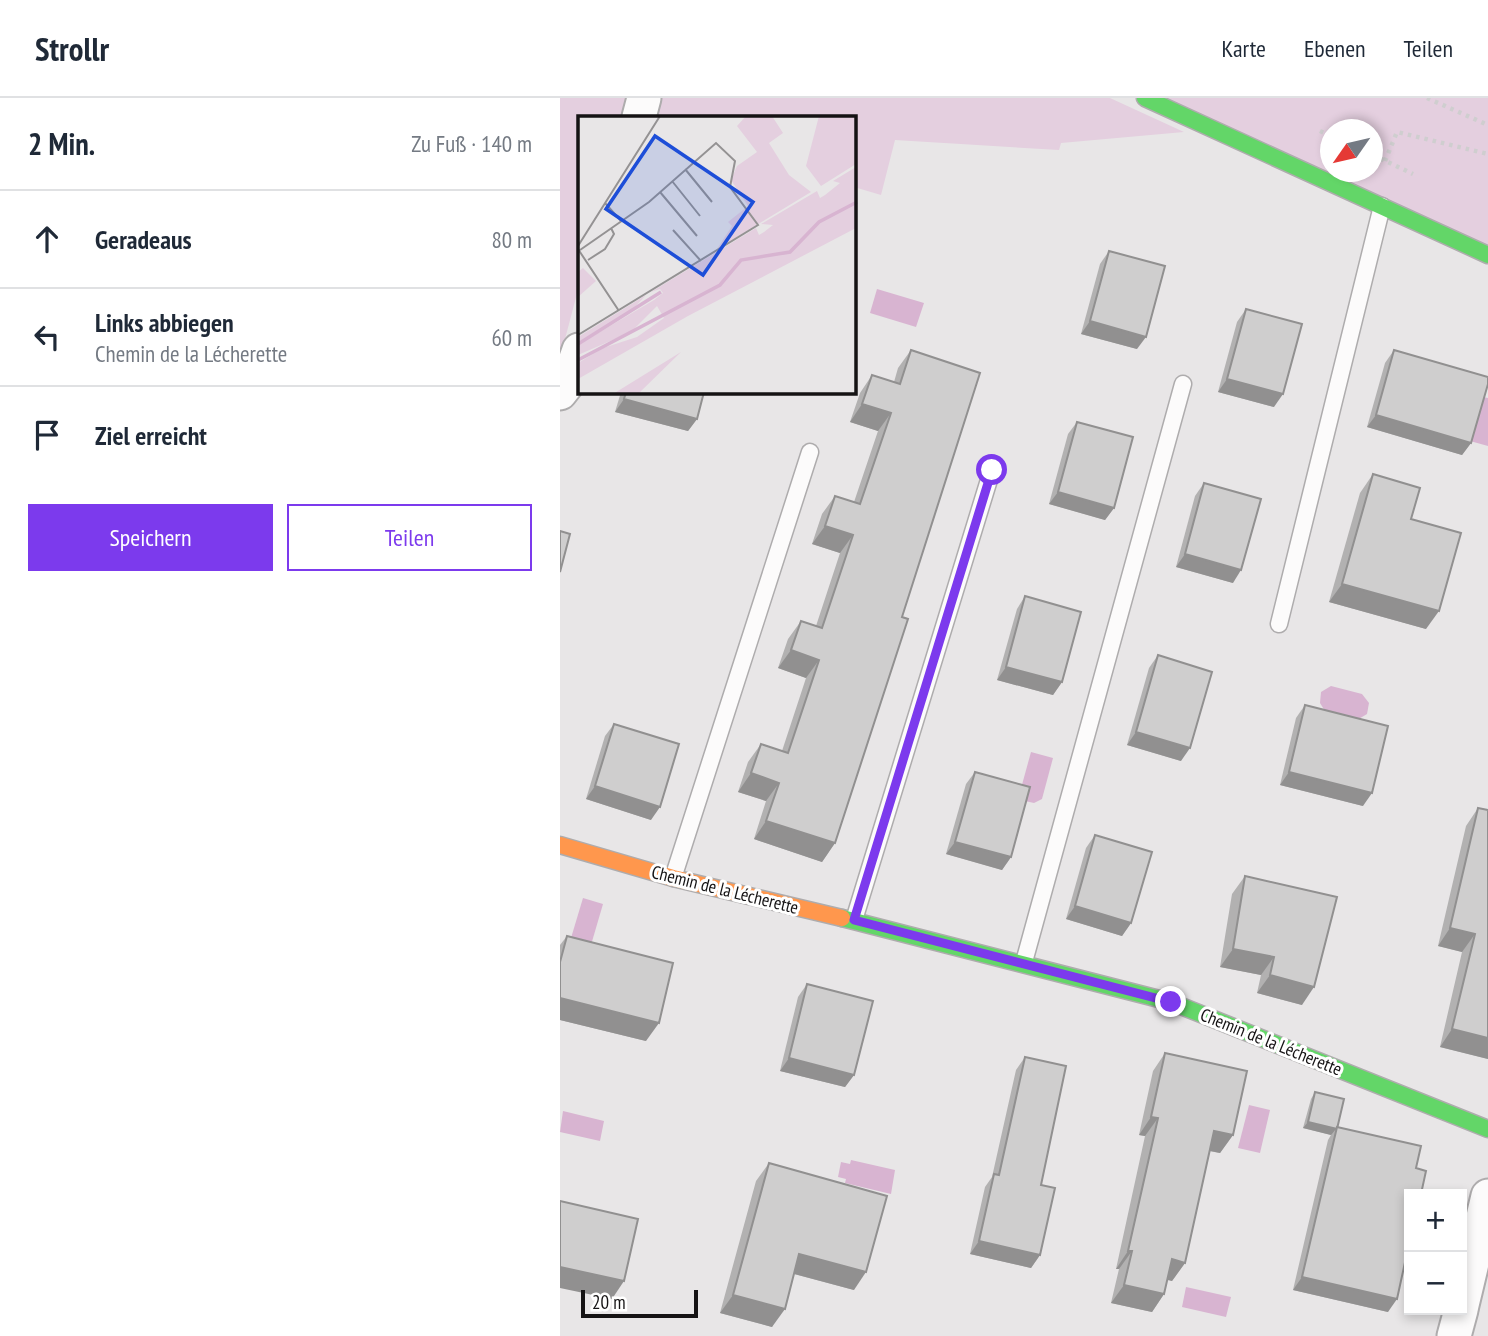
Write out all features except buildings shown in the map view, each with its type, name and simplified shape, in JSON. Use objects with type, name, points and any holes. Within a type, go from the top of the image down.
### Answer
[{"type":"street","points":[[639,116],[644,98]]},
{"type":"street","points":[[1145,98],[1488,255]]},
{"type":"street","points":[[560,393],[567,384],[578,353]]},
{"type":"street","name":"Chemin de la Lécherette","points":[[560,845],[673,878],[854,920],[1171,1002],[1488,1129]]},
{"type":"street","points":[[1467,1282],[1488,1196]]},
{"type":"street","points":[[1454,1336],[1459,1315]]},
{"type":"lane","points":[[1279,624],[1382,206]]},
{"type":"lane","points":[[1024,964],[1183,384]]},
{"type":"lane","points":[[673,878],[810,452]]},
{"type":"lane","points":[[854,920],[992,470]]},
{"type":"path","points":[[1427,98],[1488,125]]},
{"type":"path","points":[[1385,161],[1397,132],[1488,154]]},
{"type":"shaded area","points":[[560,98],[1110,98],[1184,132],[1061,143],[1059,150],[895,140],[881,195],[856,188],[856,116],[578,116],[578,290],[560,358]]},
{"type":"shaded area","points":[[1164,98],[1488,98],[1488,246],[1348,182],[1383,182],[1383,119],[1320,119],[1320,169]]},
{"type":"shaded area","points":[[877,289],[924,303],[916,327],[870,313]]},
{"type":"shaded area","points":[[1483,397],[1488,398],[1488,446],[1470,441]]},
{"type":"shaded area","points":[[1331,686],[1362,694],[1369,703],[1367,714],[1357,720],[1325,711],[1320,703],[1321,692]]},
{"type":"shaded area","points":[[1031,752],[1053,758],[1042,799],[1034,803],[1025,801],[1020,792]]},
{"type":"shaded area","points":[[583,898],[603,904],[591,945],[571,938]]},
{"type":"shaded area","points":[[1249,1105],[1270,1110],[1260,1153],[1238,1148]]},
{"type":"shaded area","points":[[563,1111],[604,1121],[600,1141],[560,1132]]},
{"type":"shaded area","points":[[851,1160],[895,1170],[891,1194],[845,1183],[846,1179],[838,1177],[841,1162],[850,1164]]},
{"type":"shaded area","points":[[1186,1287],[1231,1297],[1226,1317],[1182,1307]]},
{"type":"traffic: fast","points":[[1145,98],[1488,255]]},
{"type":"traffic: fast","points":[[842,918],[1171,1002],[1488,1129]]},
{"type":"traffic: slow","points":[[560,845],[673,878],[842,918]]},
{"type":"route","points":[[992,470],[854,920],[1171,1002]]}]
